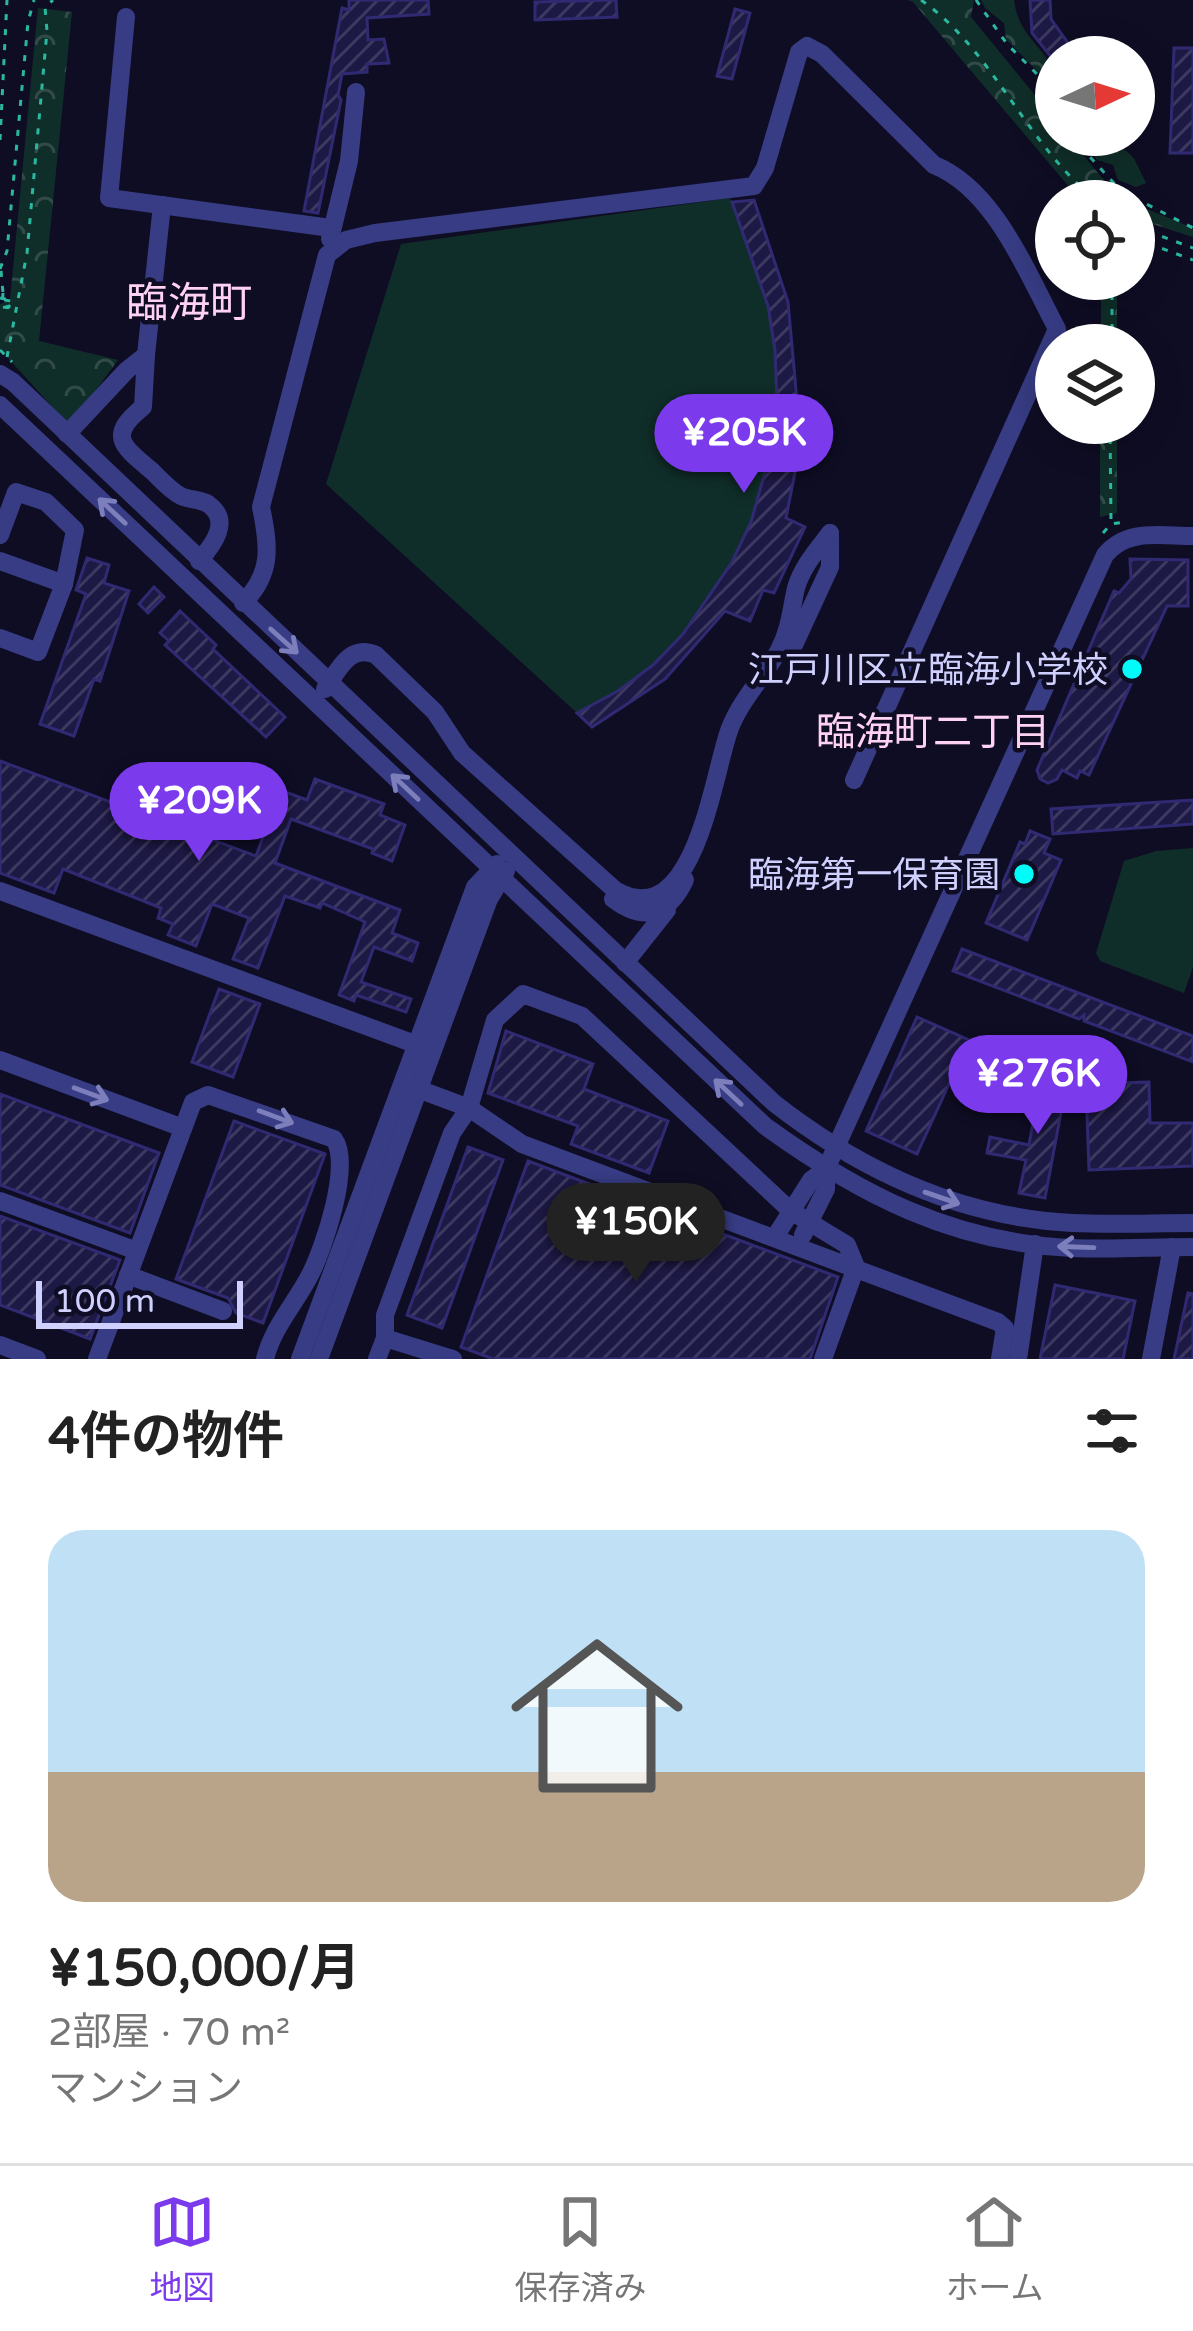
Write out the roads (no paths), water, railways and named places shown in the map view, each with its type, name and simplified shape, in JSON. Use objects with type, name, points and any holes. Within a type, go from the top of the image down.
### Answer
[{"type":"street","points":[[126,17],[109,198],[331,228]]},
{"type":"street","points":[[327,255],[346,240],[375,233],[754,186],[765,168],[799,52],[807,46],[822,54],[934,165],[946,170],[996,215],[1057,329],[854,780]]},
{"type":"street","points":[[243,603],[266,575],[269,549],[261,507],[349,161],[356,92]]},
{"type":"street","points":[[162,205],[143,406],[125,421],[120,434],[124,447],[180,496],[210,505],[219,518],[220,533],[199,561]]},
{"type":"street","points":[[40,442],[62,429],[146,355]]},
{"type":"street","points":[[3,365],[199,561],[625,963],[774,1103],[836,1148],[899,1182],[1008,1215],[1072,1223],[1193,1223]]},
{"type":"street","points":[[0,405],[765,1126],[826,1169],[928,1219],[1071,1248],[1193,1247]]},
{"type":"street","points":[[46,502],[89,454]]},
{"type":"street","points":[[0,536],[16,491],[46,502],[75,530],[64,584],[38,652],[0,638]]},
{"type":"street","points":[[315,703],[353,653],[365,650],[376,655],[435,712],[462,753],[615,890],[632,898],[650,898],[668,889],[680,873],[712,803],[731,725],[781,647],[792,620],[796,586],[830,533],[830,567],[792,648],[747,717],[719,806],[673,902],[625,963]]},
{"type":"street","points":[[799,1246],[826,1189],[826,1169],[1105,555],[1128,536],[1193,536]]},
{"type":"street","points":[[0,561],[64,584]]},
{"type":"street","points":[[330,683],[358,659],[368,662],[417,709],[459,760],[614,899],[635,913],[646,914],[673,902]]},
{"type":"street","points":[[300,1359],[424,1047],[489,899],[495,874],[514,856]]},
{"type":"street","points":[[0,891],[424,1047]]},
{"type":"street","points":[[377,1359],[385,1338],[385,1315],[452,1133],[469,1108],[495,1020],[523,994],[582,1016],[790,1211],[847,1245],[856,1267],[823,1359]]},
{"type":"street","points":[[319,1359],[418,1089],[424,1047]]},
{"type":"street","points":[[0,1060],[183,1128]]},
{"type":"street","points":[[418,1089],[469,1108],[522,1144],[996,1316],[1005,1328],[1000,1359]]},
{"type":"street","points":[[97,1359],[115,1324],[128,1275],[183,1128],[194,1102],[208,1095],[334,1139],[342,1151],[332,1210],[311,1274],[276,1328],[265,1359]]},
{"type":"street","points":[[775,1237],[811,1180],[826,1169]]},
{"type":"street","points":[[0,1201],[137,1251]]},
{"type":"street","points":[[1018,1359],[1035,1244]]},
{"type":"street","points":[[1151,1359],[1172,1247]]},
{"type":"street","points":[[128,1275],[223,1310]]},
{"type":"street","points":[[385,1338],[453,1359]]},
{"type":"street","points":[[0,1345],[37,1359]]},
{"type":"place","name":"江戸川区立臨海小学校","points":[[1132,669]]},
{"type":"place","name":"臨海第一保育園","points":[[1024,874]]},
{"type":"district","name":"臨海町","points":[[189,302]]},
{"type":"district","name":"臨海町二丁目","points":[[933,731]]}]
